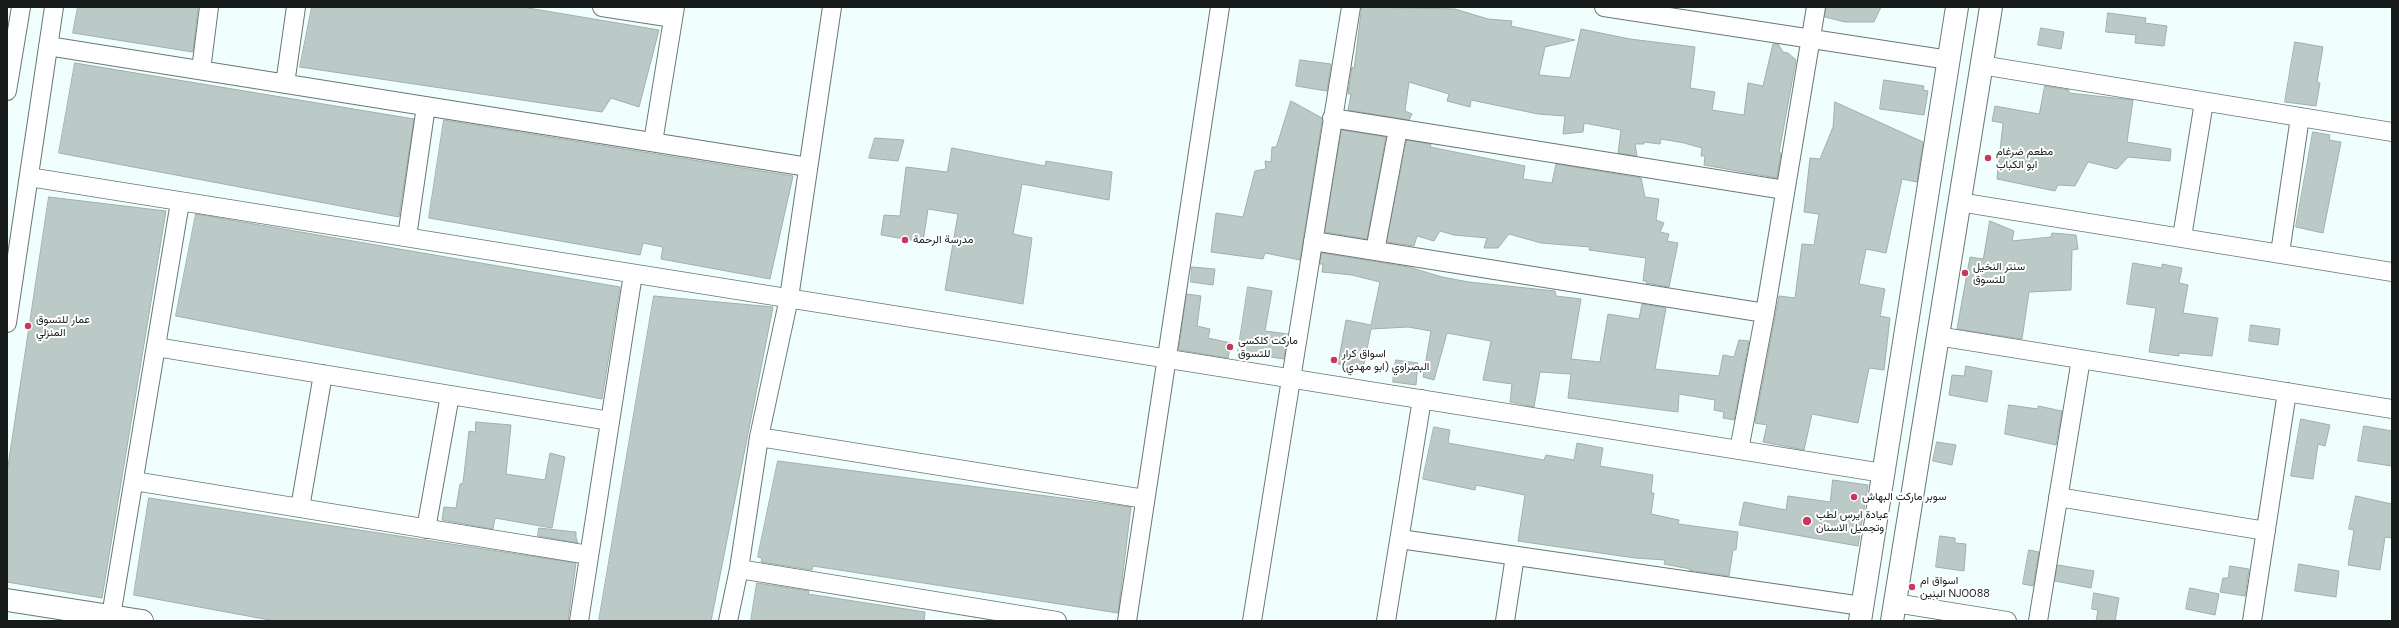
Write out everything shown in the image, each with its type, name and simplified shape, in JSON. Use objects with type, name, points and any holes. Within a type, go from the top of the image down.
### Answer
[{"type":"street","points":[[7,91],[21,7]]},
{"type":"street","points":[[7,323],[54,7]]},
{"type":"street","points":[[201,70],[209,7]]},
{"type":"street","points":[[285,84],[296,7]]},
{"type":"street","points":[[602,7],[674,13],[653,142]]},
{"type":"street","points":[[728,621],[739,569],[758,437],[789,298],[832,7]]},
{"type":"street","points":[[1127,621],[1220,7]]},
{"type":"street","points":[[1252,621],[1351,7]]},
{"type":"street","points":[[1610,7],[1949,60]]},
{"type":"street","points":[[1739,450],[1766,313],[1816,7]]},
{"type":"street","points":[[1991,7],[1937,336],[1894,612],[2007,621]]},
{"type":"street","points":[[1956,17],[1961,22],[1972,22],[1987,33]]},
{"type":"street","points":[[1400,539],[1515,556],[1861,614],[1956,17]]},
{"type":"street","points":[[48,46],[808,167]]},
{"type":"street","points":[[1981,65],[2392,132]]},
{"type":"street","points":[[2182,237],[2204,102]]},
{"type":"street","points":[[407,237],[426,106]]},
{"type":"street","points":[[2280,253],[2300,117]]},
{"type":"street","points":[[1332,118],[1398,130],[1785,190]]},
{"type":"street","points":[[1376,251],[1398,130]]},
{"type":"street","points":[[29,177],[1883,473]]},
{"type":"street","points":[[111,616],[180,202]]},
{"type":"street","points":[[1959,202],[2392,272]]},
{"type":"street","points":[[1313,242],[1766,313]]},
{"type":"street","points":[[579,621],[633,274]]},
{"type":"street","points":[[1937,336],[2392,409]]},
{"type":"street","points":[[156,346],[610,421]]},
{"type":"street","points":[[2038,621],[2081,359]]},
{"type":"street","points":[[300,508],[323,374]]},
{"type":"street","points":[[2252,621],[2287,392]]},
{"type":"street","points":[[426,528],[450,395]]},
{"type":"street","points":[[1386,621],[1422,399]]},
{"type":"street","points":[[758,437],[1145,499]]},
{"type":"street","points":[[134,481],[589,555]]},
{"type":"street","points":[[2058,497],[2266,531]]},
{"type":"street","points":[[1505,621],[1515,556]]},
{"type":"street","points":[[739,569],[1057,621]]},
{"type":"street","points":[[7,600],[142,621]]},
{"type":"building","points":[[78,7],[198,7],[193,52],[73,33]]},
{"type":"building","points":[[312,7],[522,7],[659,30],[639,107],[611,98],[602,112],[300,67]]},
{"type":"building","points":[[1362,7],[1455,9],[1488,19],[1512,21],[1511,26],[1575,40],[1545,47],[1539,75],[1570,78],[1581,29],[1630,39],[1695,47],[1690,88],[1715,92],[1712,110],[1744,115],[1748,83],[1763,86],[1773,44],[1778,44],[1783,52],[1788,53],[1796,60],[1779,153],[1781,153],[1777,178],[1704,165],[1705,156],[1701,156],[1702,148],[1661,139],[1660,144],[1644,142],[1644,144],[1635,144],[1637,156],[1618,153],[1621,130],[1584,123],[1583,132],[1563,134],[1565,116],[1538,114],[1471,100],[1470,107],[1447,101],[1449,94],[1409,82],[1405,111],[1412,114],[1409,120],[1348,110],[1351,94],[1348,94],[1352,67],[1354,68]]},
{"type":"building","points":[[1826,7],[1881,7],[1874,22],[1845,22],[1825,17]]},
{"type":"building","points":[[2108,13],[2146,18],[2145,23],[2167,26],[2164,46],[2135,43],[2136,35],[2106,32]]},
{"type":"building","points":[[2041,28],[2064,32],[2061,49],[2038,45]]},
{"type":"building","points":[[2295,42],[2323,47],[2317,82],[2320,83],[2316,106],[2285,102]]},
{"type":"building","points":[[1300,60],[1331,64],[1327,91],[1296,86]]},
{"type":"building","points":[[75,63],[414,119],[399,217],[59,153]]},
{"type":"building","points":[[1884,80],[1924,86],[1923,90],[1928,91],[1924,115],[1880,109]]},
{"type":"building","points":[[2045,86],[2069,90],[2069,93],[2133,100],[2127,142],[2171,149],[2170,161],[2128,157],[2117,169],[2088,162],[2075,186],[2058,185],[2055,191],[1997,179],[2003,123],[1992,121],[1995,106],[2039,114]]},
{"type":"building","points":[[1291,101],[1322,118],[1300,260],[1265,253],[1263,259],[1211,252],[1216,213],[1243,217],[1255,171],[1266,169],[1265,161],[1271,162],[1272,147],[1276,147]]},
{"type":"building","points":[[1835,102],[1923,142],[1917,182],[1902,179],[1886,253],[1866,249],[1859,284],[1885,289],[1880,316],[1890,318],[1884,370],[1869,368],[1858,423],[1812,414],[1804,450],[1763,442],[1767,425],[1755,423],[1779,296],[1795,298],[1802,244],[1814,245],[1819,214],[1804,212],[1810,158],[1820,159],[1833,127]]},
{"type":"building","points":[[444,120],[793,176],[770,279],[661,259],[663,247],[643,243],[640,255],[429,218]]},
{"type":"building","points":[[1342,130],[1386,137],[1367,239],[1325,232]]},
{"type":"building","points":[[2313,132],[2330,135],[2329,140],[2341,142],[2323,233],[2296,227]]},
{"type":"building","points":[[875,138],[904,140],[898,161],[869,158]]},
{"type":"building","points":[[1407,140],[1431,144],[1430,147],[1525,166],[1523,179],[1552,183],[1556,164],[1641,178],[1645,197],[1659,199],[1656,220],[1664,223],[1660,232],[1669,234],[1667,241],[1678,243],[1669,287],[1646,283],[1647,281],[1643,281],[1646,258],[1589,250],[1590,247],[1541,243],[1509,234],[1498,248],[1484,248],[1487,238],[1454,235],[1440,231],[1434,241],[1417,236],[1414,246],[1387,242]]},
{"type":"building","points":[[952,148],[1045,166],[1046,161],[1112,172],[1109,200],[1022,184],[1013,234],[1032,238],[1023,304],[945,290],[958,214],[928,209],[923,242],[881,235],[884,215],[900,216],[906,167],[947,172]]},
{"type":"building","points":[[49,197],[166,211],[102,598],[7,582],[7,473]]},
{"type":"building","points":[[196,214],[620,287],[602,399],[176,316]]},
{"type":"building","points":[[1990,221],[2014,231],[2012,241],[2051,237],[2052,233],[2076,235],[2078,249],[2072,250],[2071,290],[2029,292],[2022,339],[1957,329],[1970,257],[1983,259]]},
{"type":"building","points":[[1322,253],[1409,267],[1442,277],[1469,282],[1555,291],[1556,296],[1581,299],[1571,359],[1600,362],[1608,314],[1639,319],[1642,304],[1666,308],[1655,369],[1719,376],[1723,355],[1734,357],[1739,340],[1749,341],[1734,420],[1723,418],[1724,412],[1714,410],[1715,400],[1679,394],[1678,412],[1568,398],[1571,374],[1540,372],[1534,407],[1510,402],[1512,384],[1483,380],[1491,341],[1447,333],[1434,380],[1423,377],[1431,331],[1408,327],[1371,329],[1363,369],[1338,364],[1346,320],[1371,325],[1380,282],[1352,275],[1322,272],[1323,264],[1320,264]]},
{"type":"building","points":[[2133,263],[2162,268],[2162,264],[2182,268],[2179,283],[2188,285],[2183,313],[2218,318],[2212,356],[2179,353],[2179,356],[2149,352],[2156,308],[2127,304]]},
{"type":"building","points":[[1192,267],[1215,269],[1213,285],[1191,282]]},
{"type":"building","points":[[1248,287],[1272,291],[1265,331],[1288,334],[1284,359],[1238,352]]},
{"type":"building","points":[[1187,294],[1201,296],[1197,326],[1210,329],[1208,338],[1231,343],[1228,358],[1179,350]]},
{"type":"building","points":[[654,296],[773,307],[711,621],[599,621]]},
{"type":"building","points":[[2251,325],[2280,329],[2278,345],[2249,341]]},
{"type":"building","points":[[1396,360],[1418,363],[1416,385],[1393,382]]},
{"type":"building","points":[[1966,366],[1992,371],[1987,402],[1949,395],[1952,375],[1964,376]]},
{"type":"building","points":[[2009,405],[2038,409],[2038,406],[2062,411],[2056,445],[2005,434]]},
{"type":"building","points":[[2301,419],[2330,425],[2325,446],[2318,444],[2313,479],[2291,476]]},
{"type":"building","points":[[476,422],[511,425],[506,474],[545,480],[550,453],[565,457],[552,528],[495,518],[493,529],[442,520],[444,507],[456,508],[460,484],[463,483],[469,431],[475,432]]},
{"type":"building","points":[[2364,426],[2392,431],[2392,466],[2358,461]]},
{"type":"building","points":[[1434,427],[1450,430],[1448,443],[1544,460],[1546,455],[1574,460],[1577,443],[1603,448],[1600,466],[1653,475],[1651,493],[1654,493],[1651,514],[1679,520],[1678,524],[1738,532],[1736,550],[1733,550],[1729,576],[1689,570],[1690,569],[1664,564],[1665,560],[1635,558],[1518,541],[1525,495],[1476,485],[1475,490],[1423,479]]},
{"type":"building","points":[[1937,442],[1956,445],[1952,465],[1933,461]]},
{"type":"building","points":[[778,461],[1131,507],[1118,613],[813,566],[812,570],[761,562],[762,558],[758,557]]},
{"type":"building","points":[[1833,480],[1868,485],[1858,546],[1739,525],[1744,502],[1786,510],[1788,496],[1830,502]]},
{"type":"building","points":[[2356,496],[2392,504],[2392,538],[2385,537],[2380,570],[2348,565],[2354,530],[2349,529]]},
{"type":"building","points":[[149,498],[576,563],[568,621],[275,621],[134,595]]},
{"type":"building","points":[[539,528],[576,532],[578,543],[538,536]]},
{"type":"building","points":[[1940,536],[1955,538],[1955,543],[1966,544],[1964,571],[1936,567]]},
{"type":"building","points":[[2029,550],[2039,552],[2033,586],[2023,584]]},
{"type":"building","points":[[2299,564],[2339,571],[2336,597],[2295,591]]},
{"type":"building","points":[[2058,565],[2094,571],[2091,588],[2055,581]]},
{"type":"building","points":[[2230,566],[2249,569],[2245,596],[2220,592],[2223,578],[2228,578]]},
{"type":"building","points":[[757,583],[809,591],[808,594],[925,612],[924,621],[751,621]]},
{"type":"building","points":[[2190,588],[2219,594],[2215,615],[2186,609]]},
{"type":"building","points":[[2094,593],[2119,598],[2115,621],[2096,621],[2098,610],[2092,609]]},
{"type":"place","name":"مطعم ضرغام ابو الكباب","points":[[1988,158]]},
{"type":"place","name":"مدرسة الرحمة","points":[[905,240]]},
{"type":"place","name":"سنتر النخيل للتسوق","points":[[1965,273]]},
{"type":"place","name":"عمار للتسوق المنزلي","points":[[28,326]]},
{"type":"place","name":"ماركت كلكسي للتسوق","points":[[1230,347]]},
{"type":"place","name":"اسواق كرار البصراوي (ابو مهدي)","points":[[1334,360]]},
{"type":"place","name":"سوبر ماركت البهاش","points":[[1854,497]]},
{"type":"place","name":"عيادة ايرس لطب وتجميل الاسنان","points":[[1807,521]]},
{"type":"place","name":"اسواق ام البنين NJ0088","points":[[1912,587]]}]
